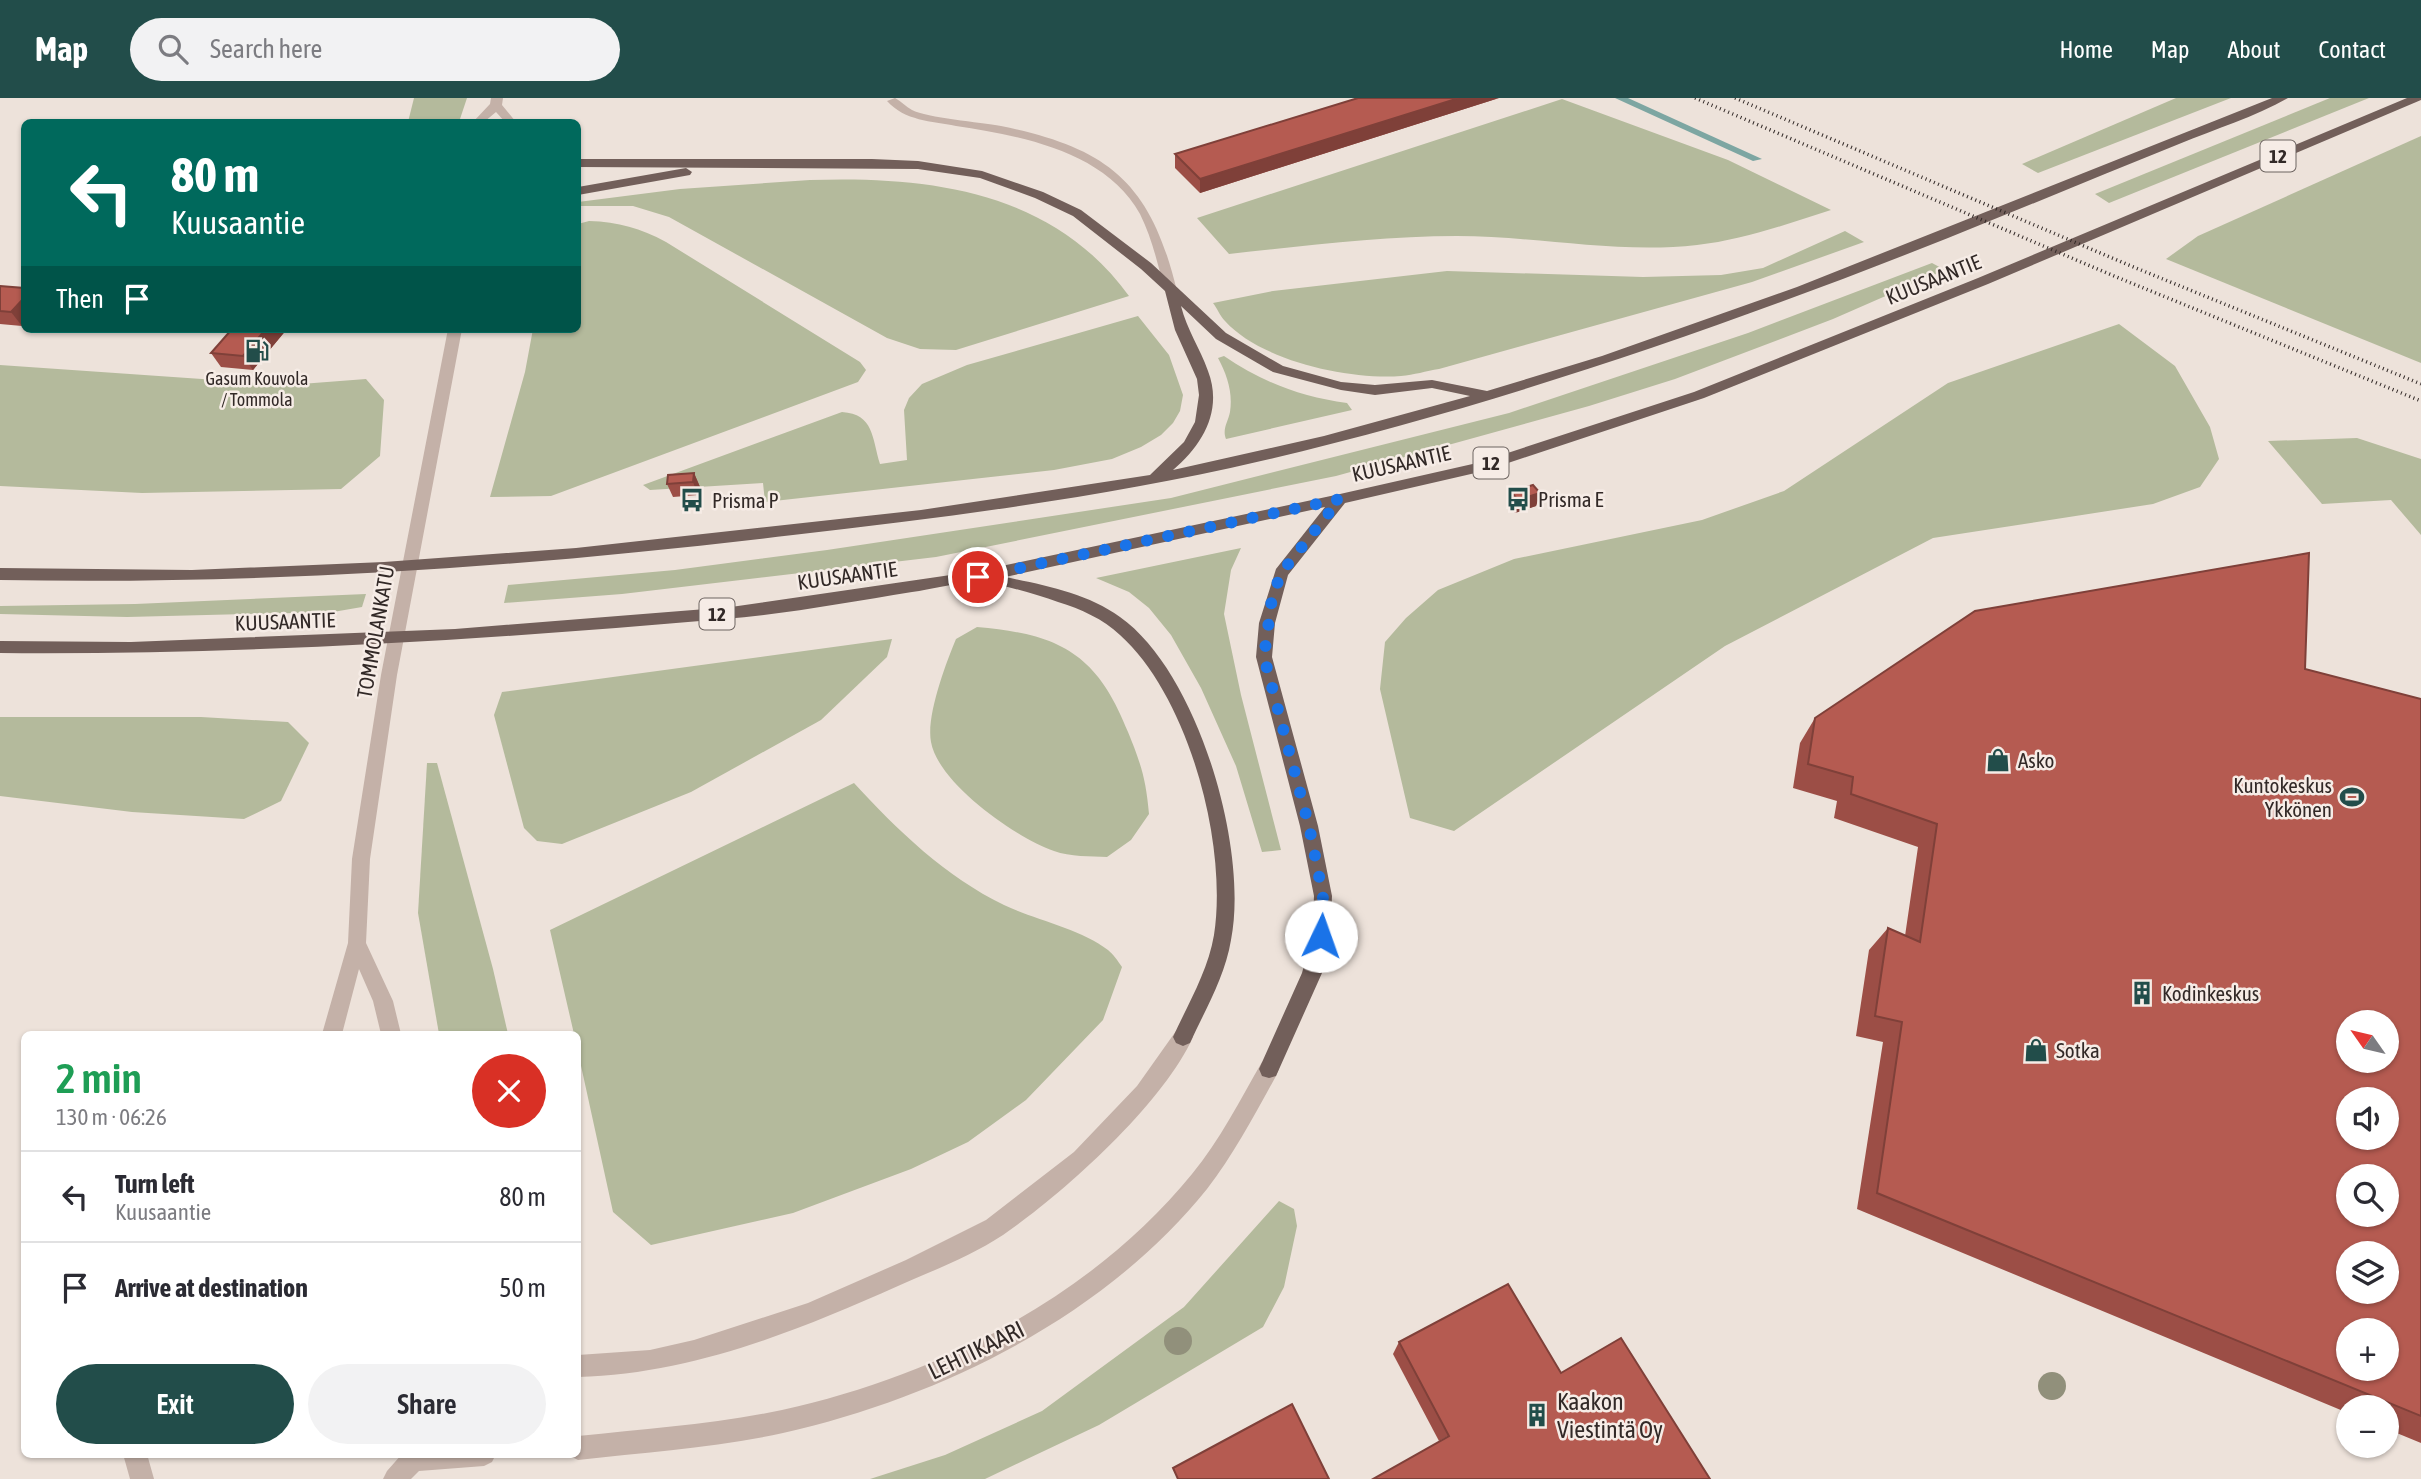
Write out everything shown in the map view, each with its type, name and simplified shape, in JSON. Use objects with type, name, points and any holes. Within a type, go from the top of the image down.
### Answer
[{"type":"main road","name":"KUUSAANTIE","points":[[0,573],[76,576],[377,569],[477,562],[692,542],[1002,505],[1151,480],[1361,431],[1487,396],[1681,335],[1908,250],[2282,98]]},
{"type":"main road","name":"KUUSAANTIE","points":[[0,647],[131,648],[354,640],[455,635],[731,613],[978,577],[1340,499],[1479,467],[1699,395],[1983,281],[2417,98]]},
{"type":"main road","points":[[581,163],[872,163],[918,165],[982,175],[1009,183],[1077,213],[1128,251],[1221,336],[1278,369],[1341,386],[1375,390],[1432,384],[1487,396]]},
{"type":"main road","points":[[581,190],[681,173],[755,165]]},
{"type":"main road","points":[[1151,480],[1187,451],[1202,427],[1206,403],[1204,378],[1179,324],[1171,291]]},
{"type":"main road","points":[[1269,1069],[1312,973],[1321,936],[1323,896],[1309,826],[1264,657],[1267,623],[1281,573],[1340,499]]},
{"type":"main road","points":[[978,577],[1047,593],[1093,609],[1127,631],[1153,660],[1180,709],[1207,777],[1226,875],[1224,929],[1217,963],[1183,1037]]},
{"type":"street","points":[[481,119],[496,101],[509,119]]},
{"type":"street","points":[[894,101],[908,113],[1025,134],[1078,156],[1106,172],[1130,193],[1148,221],[1162,253],[1171,291]]},
{"type":"street","name":"TOMMOLANKATU","points":[[332,1031],[357,943],[361,859],[387,688],[453,333]]},
{"type":"street","name":"TOMMOLANKATU","points":[[357,943],[383,1000],[390,1031]]},
{"type":"street","points":[[581,1366],[650,1362],[694,1351],[810,1314],[914,1268],[994,1228],[1081,1159],[1144,1093],[1183,1037]]},
{"type":"street","name":"LEHTIKAARI","points":[[581,1448],[689,1436],[783,1421],[868,1398],[966,1359],[1036,1320],[1104,1274],[1157,1226],[1198,1182],[1233,1134],[1269,1069]]},
{"type":"street","points":[[136,1458],[142,1479]]},
{"type":"street","points":[[395,1479],[416,1458]]},
{"type":"green space","points":[[414,98],[467,98],[460,119],[409,119]]},
{"type":"green space","points":[[2176,98],[2231,98],[2038,173],[2022,164]]},
{"type":"green space","points":[[2330,98],[2369,98],[2109,203],[2095,194]]},
{"type":"green space","points":[[1562,99],[1728,160],[1831,210],[1765,231],[1697,245],[1607,246],[1487,237],[1428,236],[1229,254],[1197,218]]},
{"type":"green space","points":[[2421,136],[2421,363],[2166,259],[2198,236]]},
{"type":"green space","points":[[810,180],[855,180],[944,187],[986,197],[1026,212],[1064,233],[1098,261],[1129,296],[956,350],[920,349],[887,338],[669,217],[633,206],[581,206],[581,202],[680,189]]},
{"type":"green space","points":[[589,221],[629,227],[666,242],[860,362],[866,370],[858,382],[551,496],[490,497],[525,372],[532,333],[581,333],[581,223]]},
{"type":"green space","points":[[1845,231],[1864,242],[1752,282],[1439,369],[1406,375],[1357,375],[1307,365],[1283,357],[1241,335],[1223,319],[1213,303],[1273,291],[1447,271],[1643,277],[1721,275],[1763,268]]},
{"type":"green space","points":[[1932,263],[1945,270],[1833,319],[1675,379],[1589,406],[1336,476],[936,557],[622,594],[504,603],[508,585],[675,570],[1171,498],[1509,413],[1748,333]]},
{"type":"green space","points":[[1138,316],[1169,355],[1183,395],[1180,411],[1161,435],[1112,459],[1054,470],[765,502],[763,483],[650,490],[643,485],[842,412],[860,417],[866,422],[880,464],[907,460],[904,410],[909,398],[922,384],[967,365]]},
{"type":"green space","points":[[2119,324],[2175,366],[2210,427],[2219,459],[2200,487],[2153,504],[1933,538],[1725,646],[1454,831],[1410,818],[1380,689],[1385,642],[1406,618],[1438,590],[1514,559],[1702,520],[1784,491],[1948,383]]},
{"type":"green space","points":[[1224,356],[1267,381],[1314,397],[1347,403],[1352,410],[1226,439],[1225,429],[1231,398],[1227,377],[1218,358]]},
{"type":"green space","points":[[0,365],[288,385],[366,379],[384,400],[380,456],[341,489],[142,493],[0,486]]},
{"type":"green space","points":[[2357,438],[2421,459],[2421,535],[2391,500],[2322,504],[2268,441]]},
{"type":"green space","points":[[1241,548],[1231,570],[1224,614],[1241,695],[1281,850],[1262,852],[1236,766],[1201,688],[1171,635],[1149,608],[1129,592],[1096,578]]},
{"type":"green space","points":[[366,594],[362,607],[333,612],[127,617],[0,614],[0,606],[135,604]]},
{"type":"green space","points":[[977,627],[1031,635],[1072,652],[1103,683],[1116,705],[1140,763],[1149,814],[1131,840],[1107,857],[1060,853],[1020,834],[1000,822],[963,791],[937,758],[930,731],[938,690],[956,639]]},
{"type":"green space","points":[[892,639],[887,657],[821,720],[691,792],[562,844],[537,841],[524,828],[494,715],[502,692]]},
{"type":"green space","points":[[0,717],[201,717],[288,722],[309,743],[281,801],[244,819],[132,812],[0,796]]},
{"type":"green space","points":[[427,763],[437,763],[507,1031],[438,1031],[418,913]]},
{"type":"green space","points":[[854,783],[905,835],[962,881],[1004,905],[1085,936],[1110,952],[1122,967],[1103,1020],[1026,1100],[968,1142],[911,1169],[793,1213],[651,1245],[613,1212],[581,1066],[581,1031],[573,1031],[550,930]]},
{"type":"green space","points":[[1279,1201],[1294,1209],[1297,1226],[1284,1287],[1263,1327],[1099,1425],[985,1479],[870,1479],[945,1455],[1042,1411],[1184,1307]]},
{"type":"building","points":[[1358,98],[1459,98],[1200,179],[1175,154]]},
{"type":"building","points":[[0,286],[21,288],[21,301],[11,312],[0,311]]},
{"type":"building","points":[[228,333],[263,333],[243,356],[211,353]]},
{"type":"building","points":[[694,473],[693,482],[667,484],[668,475]]},
{"type":"building","points":[[1533,485],[1540,493],[1518,500],[1511,492]]},
{"type":"building","name":"Kodinkeskus","points":[[2309,553],[2305,669],[2421,699],[2421,1416],[2399,1407],[2399,1395],[2370,1395],[1877,1193],[1902,1022],[1875,1016],[1888,928],[1920,942],[1937,824],[1851,794],[1853,777],[1808,764],[1815,718],[1975,611]]},
{"type":"building","name":"Kaakon Viestintä Oy","points":[[1508,1284],[1561,1373],[1621,1338],[1710,1479],[1373,1479],[1449,1436],[1399,1342]]},
{"type":"building","points":[[1292,1404],[1329,1479],[1178,1479],[1173,1468]]},
{"type":"waterway","points":[[1620,98],[1757,159]]},
{"type":"railway","points":[[1695,98],[2114,276],[2421,401]]},
{"type":"railway","points":[[1735,98],[2131,266],[2421,384]]},
{"type":"place","name":"Gasum Kouvola / Tommola","points":[[257,351]]},
{"type":"place","name":"Prisma E","points":[[1518,499]]},
{"type":"place","name":"Prisma P","points":[[692,500]]},
{"type":"place","name":"Asko","points":[[1998,760]]},
{"type":"place","name":"Kuntokeskus Ykkönen","points":[[2352,797]]},
{"type":"place","name":"Kodinkeskus","points":[[2142,993]]},
{"type":"place","name":"Sotka","points":[[2036,1050]]},
{"type":"place","name":"Kaakon Viestintä Oy","points":[[1537,1415]]},
{"type":"route","points":[[978,577],[1340,499],[1281,573],[1272,598],[1264,657],[1309,826],[1323,896],[1321,936]]}]
